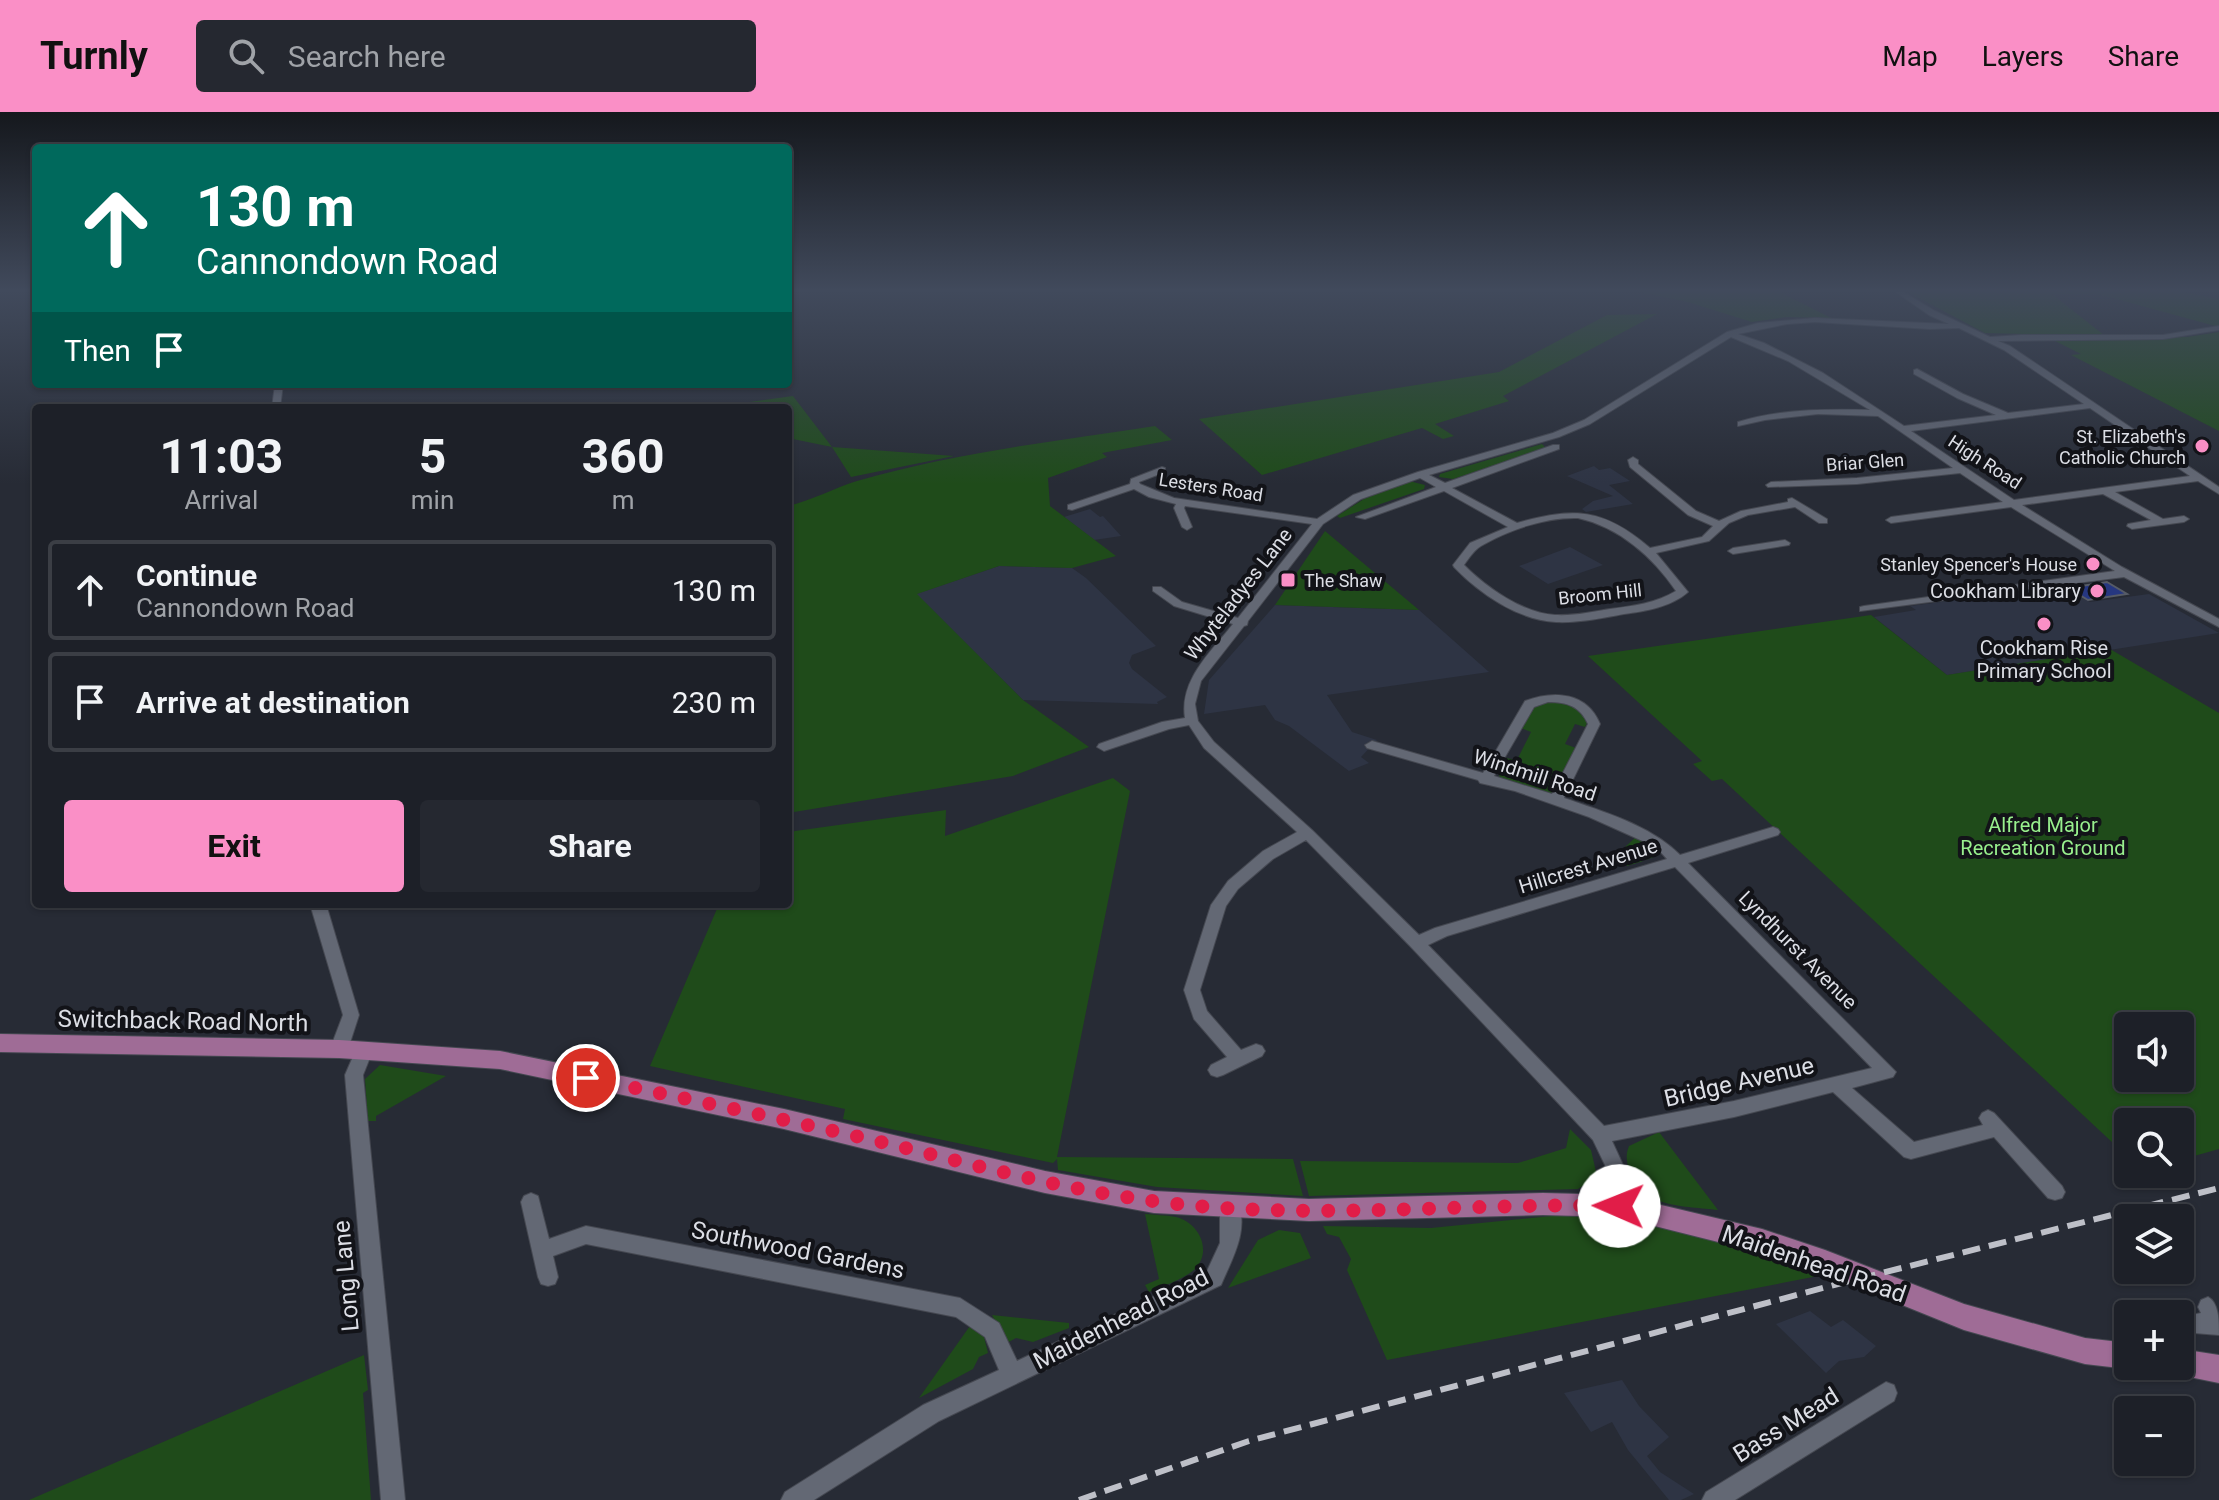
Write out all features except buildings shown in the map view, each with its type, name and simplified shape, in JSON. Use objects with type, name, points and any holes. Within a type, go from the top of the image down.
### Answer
[{"type":"main road","name":"Switchback Road North","points":[[0,1043],[339,1049],[500,1060],[784,1119],[1045,1182],[1154,1202],[1230,1207]]},
{"type":"main road","name":"Maidenhead Road","points":[[1230,1207],[1309,1210],[1543,1204],[1619,1206],[1762,1241],[1825,1262],[1964,1317],[2085,1351],[2114,1354]]},
{"type":"main road","points":[[2194,1365],[2219,1369]]},
{"type":"street","name":"Whyteladyes Lane","points":[[1192,721],[1189,704],[1195,681],[1319,522],[1357,497],[1421,474],[1541,440],[1587,422],[1696,355]]},
{"type":"street","name":"High Road","points":[[1775,355],[1833,382],[2016,504],[2127,573],[2219,624]]},
{"type":"street","points":[[2017,355],[2219,491]]},
{"type":"street","points":[[1917,372],[1960,396],[2007,416]]},
{"type":"street","points":[[1901,429],[2089,406]]},
{"type":"street","points":[[1741,424],[1764,417],[1818,411],[1879,413]]},
{"type":"street","points":[[1361,517],[1556,447]]},
{"type":"street","points":[[1633,460],[1633,465],[1739,550],[1785,543]]},
{"type":"street","name":"Lesters Road","points":[[1162,470],[1143,475],[1134,481],[1135,486],[1145,493],[1182,502],[1293,515],[1319,522]]},
{"type":"street","name":"Briar Glen","points":[[1797,504],[1774,488],[1962,470]]},
{"type":"street","points":[[1421,474],[1516,527]]},
{"type":"street","points":[[1891,520],[2198,478]]},
{"type":"street","points":[[1072,507],[1135,486]]},
{"type":"street","points":[[2106,492],[2160,521]]},
{"type":"street","points":[[1182,502],[1179,508],[1187,527]]},
{"type":"street","points":[[1647,552],[1716,530],[1756,510],[1797,504],[1823,521]]},
{"type":"street","name":"Broom Hill","points":[[1577,515],[1598,520],[1647,552],[1671,573],[1682,592],[1651,607],[1564,619],[1528,611],[1471,580],[1458,565],[1474,545],[1516,527],[1577,515]]},
{"type":"street","points":[[2132,526],[2184,519]]},
{"type":"street","points":[[1864,609],[2127,573]]},
{"type":"street","points":[[1157,589],[1178,604],[1243,623]]},
{"type":"street","points":[[1485,780],[1529,704],[1553,697],[1568,700],[1592,714],[1594,724],[1555,802]]},
{"type":"street","points":[[1104,747],[1167,725],[1192,721],[1209,745],[1307,833],[1600,1135],[1614,1165],[1619,1206]]},
{"type":"street","name":"Windmill Road","points":[[1372,745],[1555,802],[1638,832],[1661,844],[1677,859]]},
{"type":"street","name":"Hillcrest Avenue","points":[[1417,943],[1441,932],[1773,832]]},
{"type":"street","points":[[1239,1060],[1200,1014],[1192,990],[1219,905],[1233,885],[1268,855],[1307,833]]},
{"type":"street","name":"Lyndhurst Avenue","points":[[1677,859],[1887,1072]]},
{"type":"street","points":[[319,908],[351,1015],[339,1049]]},
{"type":"street","name":"Long Lane","points":[[364,1050],[354,1075],[393,1500]]},
{"type":"street","points":[[1217,1070],[1256,1051]]},
{"type":"street","name":"Bridge Avenue","points":[[1600,1135],[1734,1109],[1887,1072]]},
{"type":"street","points":[[1836,1084],[1911,1151],[1992,1124],[2055,1192]]},
{"type":"street","points":[[531,1202],[548,1277]]},
{"type":"street","name":"Maidenhead Road","points":[[793,1500],[931,1413],[1214,1278],[1230,1243],[1230,1207]]},
{"type":"street","name":"Southwood Gardens","points":[[542,1251],[586,1235],[960,1308],[992,1330],[1011,1373]]},
{"type":"street","points":[[2194,1323],[2215,1319]]},
{"type":"street","name":"Bass Mead","points":[[1714,1500],[1886,1393]]},
{"type":"shaded area","points":[[1594,466],[1599,470],[1610,468],[1630,481],[1609,485],[1633,504],[1586,512],[1582,509],[1593,501],[1613,496],[1567,476]]},
{"type":"shaded area","points":[[1090,509],[1103,516],[1121,536],[1094,540],[1064,517]]},
{"type":"shaded area","points":[[1570,547],[1603,565],[1548,584],[1519,566]]},
{"type":"shaded area","points":[[999,566],[1072,568],[1086,578],[1156,646],[1132,655],[1129,663],[1132,669],[1167,697],[1158,704],[1023,700],[916,594]]},
{"type":"shaded area","name":"Cookham Rise Primary School","points":[[2063,586],[2090,602],[2149,594],[2219,633],[1947,675],[1874,617],[1916,610],[1910,606]]},
{"type":"shaded area","points":[[1275,605],[1419,610],[1489,672],[1327,695],[1352,732],[1377,740],[1361,757],[1369,763],[1349,771],[1289,726],[1275,720],[1265,705],[1204,714],[1209,680]]},
{"type":"shaded area","points":[[1810,1311],[1831,1327],[1843,1320],[1876,1346],[1864,1357],[1839,1361],[1826,1373],[1776,1324]]},
{"type":"shaded area","points":[[1622,1380],[1639,1406],[1669,1437],[1647,1456],[1660,1472],[1694,1494],[1681,1500],[1669,1500],[1628,1450],[1612,1422],[1591,1432],[1564,1393]]},
{"type":"green space","points":[[1532,355],[1580,355],[1503,396],[1509,401],[1435,424],[1454,436],[1443,439],[1422,428],[1262,475],[1199,419],[1499,372]]},
{"type":"green space","points":[[2071,355],[2219,355],[2219,431]]},
{"type":"green space","points":[[793,396],[832,447],[792,439],[792,404],[734,404]]},
{"type":"green space","points":[[1155,426],[1172,440],[1102,453],[1107,457],[1048,478],[1050,506],[1116,556],[1072,568],[999,566],[917,594],[1023,700],[1089,747],[1013,776],[792,812],[792,505],[894,471],[1005,449]]},
{"type":"green space","points":[[1542,444],[1546,448],[1453,479],[1439,477],[1440,474]]},
{"type":"green space","points":[[832,447],[954,456],[851,477]]},
{"type":"green space","points":[[1409,481],[1425,485],[1424,489],[1340,518],[1337,516],[1364,499]]},
{"type":"green space","points":[[1325,531],[1419,610],[1275,605]]},
{"type":"green space","name":"Alfred Major Recreation Ground","points":[[1871,615],[1947,675],[2110,649],[2219,713],[2219,1149],[2194,1156],[2194,1108],[2114,1108],[2114,1144],[1722,779],[1712,781],[1693,764],[1702,761],[1588,656]]},
{"type":"green space","points":[[1551,698],[1578,707],[1588,721],[1585,727],[1575,724],[1565,744],[1576,748],[1557,793],[1549,795],[1501,780],[1498,773],[1506,758],[1517,760],[1531,732],[1521,728],[1534,704]]},
{"type":"green space","points":[[1113,778],[1130,791],[1057,1157],[1293,1159],[1303,1196],[1157,1187],[1058,1170],[1057,1159],[1053,1163],[843,1119],[845,1109],[650,1066],[717,908],[792,908],[792,831],[946,810],[945,836]]},
{"type":"green space","points":[[1636,837],[1653,847],[1657,856],[1645,860],[1634,854],[1643,861],[1627,866],[1623,852]]},
{"type":"green space","points":[[380,1065],[446,1076],[376,1116],[376,1121],[368,1121],[365,1079]]},
{"type":"green space","points":[[1570,1129],[1591,1150],[1597,1176],[1578,1189],[1309,1196],[1300,1161],[1518,1163],[1566,1148]]},
{"type":"green space","points":[[1659,1132],[1718,1210],[1666,1203],[1643,1192],[1635,1183],[1627,1161],[1629,1146]]},
{"type":"green space","points":[[1145,1214],[1184,1220],[1197,1232],[1203,1247],[1200,1263],[1194,1270],[1149,1292],[1145,1285],[1159,1279]]},
{"type":"green space","points":[[1571,1214],[1635,1222],[1697,1236],[1818,1276],[1387,1360],[1347,1270],[1351,1259],[1339,1237],[1327,1234],[1323,1226],[1431,1228]]},
{"type":"green space","points":[[1279,1230],[1300,1233],[1311,1258],[1228,1288],[1258,1240]]},
{"type":"green space","points":[[992,1315],[1069,1323],[1069,1328],[1033,1342],[1016,1338],[1007,1343]]},
{"type":"green space","points":[[972,1323],[984,1337],[988,1353],[979,1357],[973,1369],[919,1398]]},
{"type":"green space","points":[[364,1355],[368,1390],[363,1393],[371,1500],[29,1500]]},
{"type":"railway","points":[[1079,1500],[1249,1441],[1834,1285],[2219,1188]]},
{"type":"place","name":"St. Elizabeth's Catholic Church","points":[[2202,446]]},
{"type":"place","name":"Stanley Spencer's House","points":[[2093,564]]},
{"type":"place","name":"The Shaw","points":[[1288,580]]},
{"type":"place","name":"Cookham Library","points":[[2097,591]]},
{"type":"place","name":"Cookham Rise Primary School","points":[[2044,624]]},
{"type":"route","points":[[586,1078],[784,1119],[1045,1182],[1154,1202],[1309,1210],[1543,1204],[1619,1206]]}]
